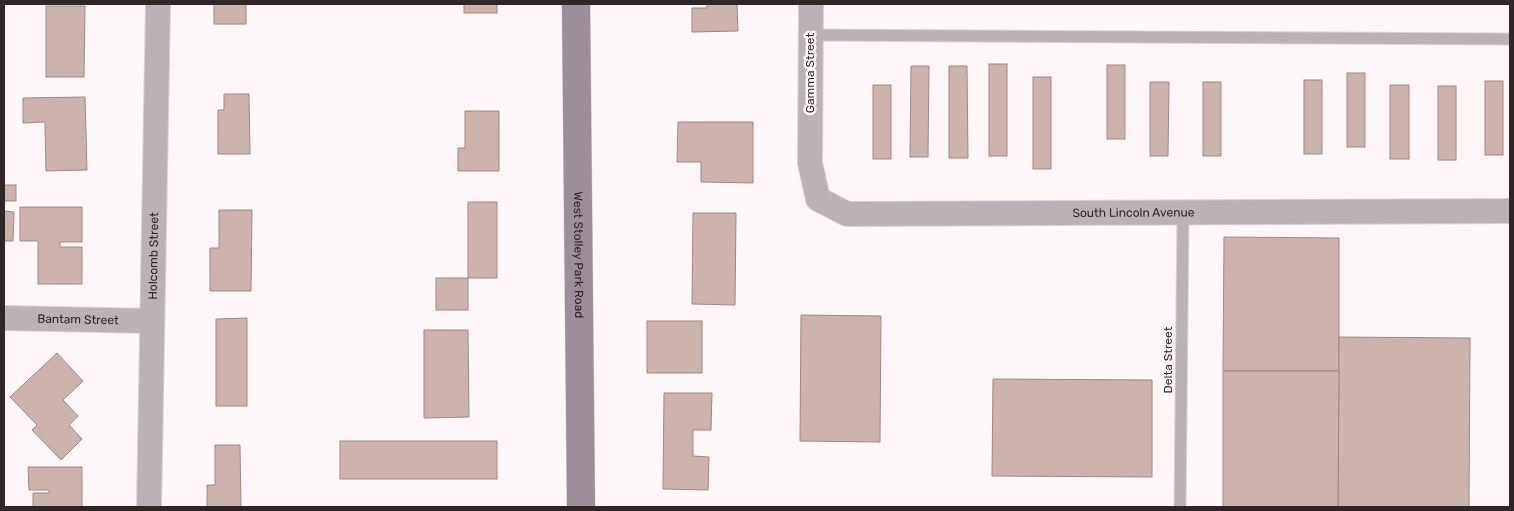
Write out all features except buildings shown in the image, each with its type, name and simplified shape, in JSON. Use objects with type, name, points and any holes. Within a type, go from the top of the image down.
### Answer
[{"type":"main road","name":"West Stolley Park Road","points":[[576,4],[581,507]]},
{"type":"street","name":"Holcomb Street","points":[[149,507],[158,4]]},
{"type":"street","name":"Gamma Street","points":[[810,142],[811,4]]},
{"type":"street","name":"South Lincoln Avenue","points":[[810,142],[810,163],[818,199],[847,214],[1510,211]]},
{"type":"street","name":"Bantam Street","points":[[4,318],[151,321]]},
{"type":"lane","points":[[811,35],[1510,39]]},
{"type":"lane","name":"Delta Street","points":[[1180,507],[1183,212]]}]
